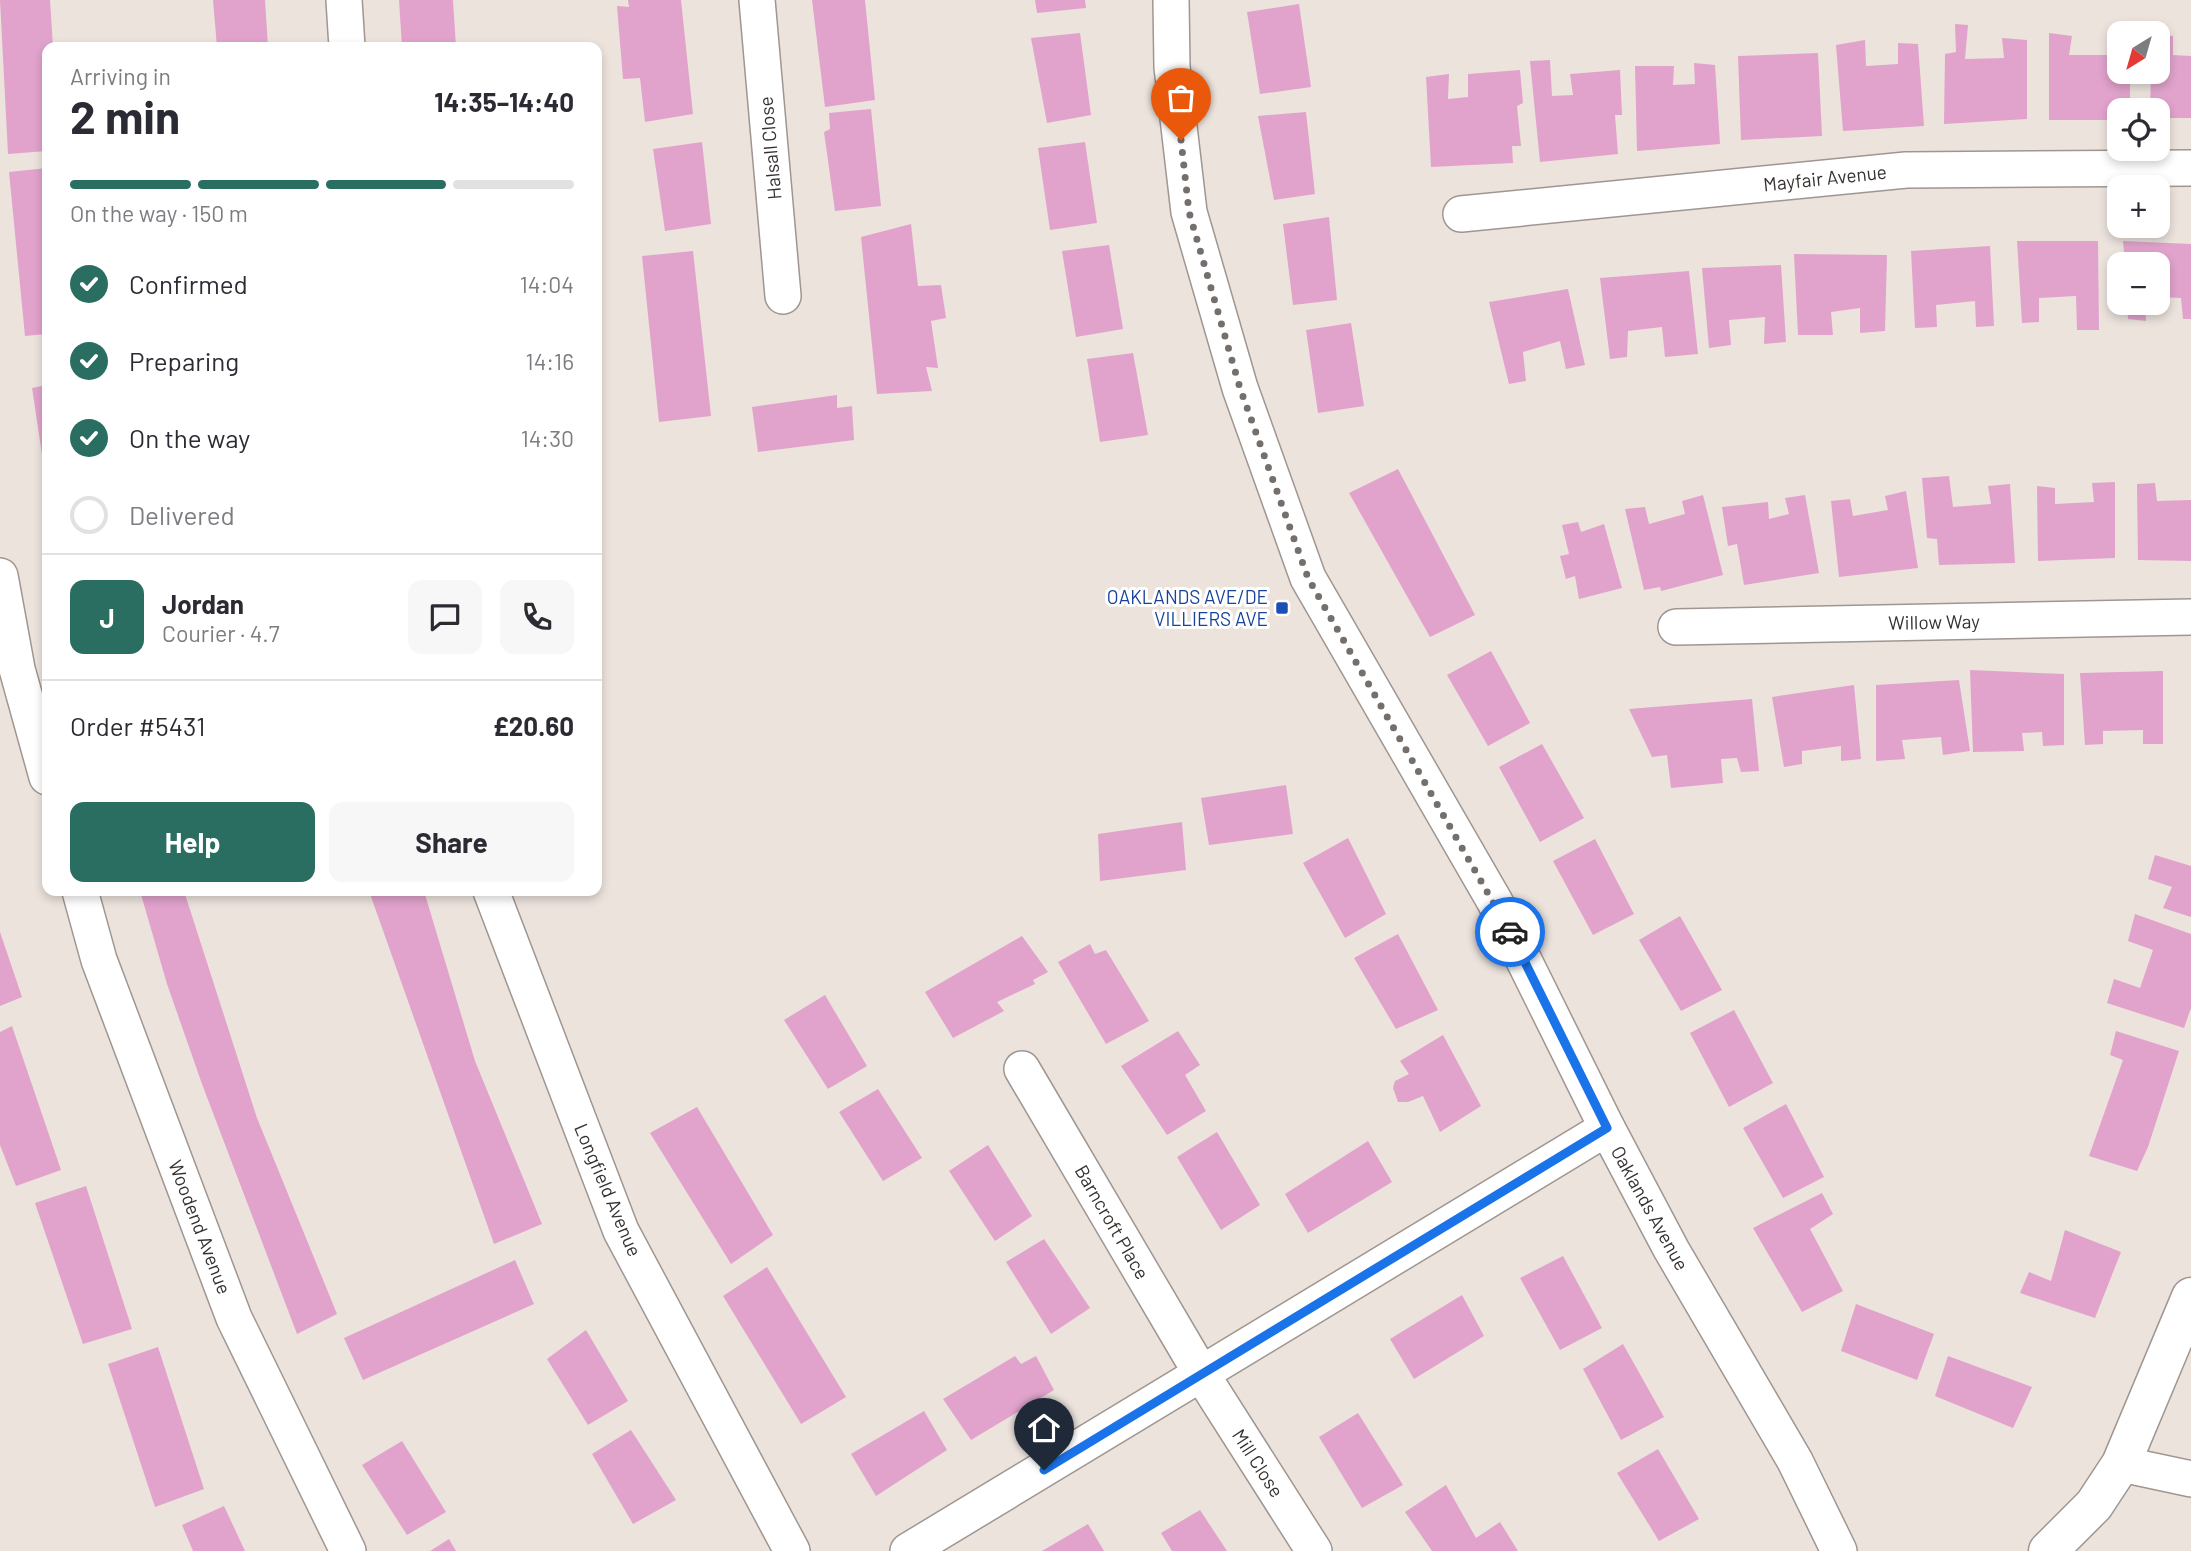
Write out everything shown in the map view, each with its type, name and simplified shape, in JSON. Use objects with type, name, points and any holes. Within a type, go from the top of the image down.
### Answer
[{"type":"main road","points":[[2048,1551],[2094,1505],[2121,1464],[2191,1297]]},
{"type":"street","points":[[344,0],[347,42]]},
{"type":"street","name":"Halsall Close","points":[[757,0],[783,296]]},
{"type":"street","name":"Oaklands Avenue","points":[[1171,0],[1172,67],[1189,212],[1240,388],[1308,578],[1495,902],[1607,1128],[1671,1249],[1795,1461],[1839,1551]]},
{"type":"street","name":"Mayfair Avenue","points":[[1461,214],[1906,170],[2191,169]]},
{"type":"street","points":[[0,576],[17,669],[42,759]]},
{"type":"street","name":"Willow Way","points":[[1676,627],[2191,617]]},
{"type":"street","name":"Woodend Avenue","points":[[81,896],[99,960],[234,1318],[348,1551]]},
{"type":"street","name":"Longfield Avenue","points":[[493,896],[621,1231],[792,1551]]},
{"type":"street","name":"Barncroft Place","points":[[1023,1069],[1202,1375]]},
{"type":"street","points":[[908,1551],[1607,1128]]},
{"type":"street","name":"Mill Close","points":[[1202,1375],[1314,1551]]},
{"type":"street","points":[[2121,1464],[2191,1479]]},
{"type":"building","points":[[0,0],[50,0],[53,42],[42,42],[42,151],[8,154]]},
{"type":"building","points":[[213,0],[265,0],[268,42],[217,42]]},
{"type":"building","points":[[399,0],[453,0],[456,42],[402,42]]},
{"type":"building","points":[[628,0],[681,0],[693,114],[645,122],[640,78],[623,79],[617,6],[629,7]]},
{"type":"building","points":[[812,0],[865,0],[875,100],[825,107]]},
{"type":"building","points":[[1035,0],[1085,0],[1086,8],[1037,13]]},
{"type":"building","points":[[1299,4],[1311,87],[1260,94],[1247,12]]},
{"type":"building","points":[[1955,24],[1968,25],[1965,59],[2004,58],[2002,38],[2027,40],[2027,119],[1944,124],[1945,54],[1956,52]]},
{"type":"building","points":[[1080,33],[1091,115],[1047,123],[1031,38]]},
{"type":"building","points":[[2049,33],[2072,36],[2069,55],[2107,55],[2107,84],[2130,84],[2130,98],[2107,98],[2107,120],[2049,120]]},
{"type":"building","points":[[2170,36],[2173,36],[2173,55],[2191,56],[2191,118],[2170,118],[2170,98],[2150,98],[2151,84],[2170,84]]},
{"type":"building","points":[[1865,40],[1866,66],[1898,64],[1898,43],[1918,44],[1924,126],[1843,131],[1836,45]]},
{"type":"building","points":[[1818,53],[1822,136],[1741,140],[1738,56]]},
{"type":"building","points":[[1550,60],[1552,96],[1573,95],[1570,74],[1620,70],[1622,115],[1615,115],[1618,154],[1540,162],[1530,61]]},
{"type":"building","points":[[1694,63],[1715,65],[1720,144],[1637,151],[1635,66],[1674,66],[1673,85],[1695,84]]},
{"type":"building","points":[[1520,70],[1523,103],[1517,106],[1521,146],[1512,146],[1513,163],[1431,167],[1426,77],[1449,74],[1448,99],[1468,97],[1468,74]]},
{"type":"building","points":[[871,109],[881,206],[835,211],[824,132],[830,129],[829,113]]},
{"type":"building","points":[[1306,112],[1315,194],[1274,200],[1258,116]]},
{"type":"building","points":[[702,142],[711,224],[665,231],[653,149]]},
{"type":"building","points":[[1085,142],[1097,223],[1050,230],[1038,148]]},
{"type":"building","points":[[42,169],[42,334],[25,336],[9,172]]},
{"type":"building","points":[[1329,217],[1337,300],[1293,305],[1283,224]]},
{"type":"building","points":[[911,224],[918,286],[941,285],[946,318],[931,321],[938,368],[926,367],[932,391],[877,394],[861,237]]},
{"type":"building","points":[[2017,241],[2098,241],[2099,330],[2077,330],[2076,296],[2039,298],[2039,322],[2022,323]]},
{"type":"building","points":[[2123,241],[2191,244],[2191,319],[2183,319],[2181,298],[2170,298],[2170,252],[2124,252]]},
{"type":"building","points":[[1109,245],[1123,329],[1076,337],[1062,251]]},
{"type":"building","points":[[1990,246],[1994,326],[1976,327],[1975,301],[1936,305],[1937,327],[1915,328],[1911,251]]},
{"type":"building","points":[[693,251],[711,416],[659,422],[642,256]]},
{"type":"building","points":[[1794,254],[1887,255],[1885,331],[1860,333],[1860,308],[1831,312],[1833,335],[1798,335]]},
{"type":"building","points":[[1781,265],[1786,342],[1764,344],[1765,317],[1729,320],[1731,345],[1709,348],[1702,268]]},
{"type":"building","points":[[1689,271],[1698,354],[1665,357],[1662,327],[1628,331],[1627,357],[1610,359],[1600,278]]},
{"type":"building","points":[[1568,289],[1585,365],[1566,369],[1560,341],[1523,352],[1526,381],[1509,384],[1489,302]]},
{"type":"building","points":[[2128,315],[2146,315],[2146,321],[2128,319]]},
{"type":"building","points":[[1351,323],[1364,406],[1318,413],[1306,330]]},
{"type":"building","points":[[1133,353],[1148,435],[1100,442],[1087,359]]},
{"type":"building","points":[[42,386],[42,454],[32,388]]},
{"type":"building","points":[[837,395],[837,408],[852,406],[854,440],[758,452],[752,407]]},
{"type":"building","points":[[1398,469],[1475,615],[1430,637],[1349,493]]},
{"type":"building","points":[[1949,476],[1953,507],[1991,504],[1988,486],[2010,484],[2015,563],[1939,565],[1937,539],[1927,538],[1922,478]]},
{"type":"building","points":[[2115,482],[2115,558],[2038,561],[2037,486],[2055,488],[2055,504],[2094,502],[2092,483]]},
{"type":"building","points":[[2155,483],[2157,501],[2191,500],[2191,561],[2138,560],[2137,484]]},
{"type":"building","points":[[1906,491],[1918,568],[1839,577],[1831,501],[1850,499],[1853,516],[1888,510],[1885,496]]},
{"type":"building","points":[[1703,495],[1723,575],[1661,591],[1660,587],[1644,590],[1625,509],[1645,507],[1649,524],[1685,514],[1682,501]]},
{"type":"building","points":[[1805,495],[1819,573],[1744,585],[1737,544],[1728,546],[1722,507],[1768,502],[1769,519],[1789,514],[1785,498]]},
{"type":"building","points":[[1578,522],[1581,532],[1604,524],[1622,588],[1579,599],[1575,576],[1566,579],[1560,556],[1569,554],[1562,525]]},
{"type":"building","points":[[1491,651],[1530,723],[1488,746],[1447,675]]},
{"type":"building","points":[[1970,670],[2064,674],[2064,745],[2043,746],[2042,732],[2022,733],[2024,751],[1973,752]]},
{"type":"building","points":[[2163,671],[2163,744],[2143,744],[2143,730],[2103,731],[2103,744],[2085,745],[2080,673]]},
{"type":"building","points":[[1959,680],[1970,751],[1943,755],[1941,737],[1902,740],[1905,759],[1876,761],[1876,685]]},
{"type":"building","points":[[1854,685],[1861,759],[1841,761],[1841,746],[1802,751],[1802,764],[1784,767],[1772,697]]},
{"type":"building","points":[[1752,699],[1759,771],[1741,772],[1737,758],[1721,759],[1723,783],[1671,788],[1667,755],[1652,757],[1629,709]]},
{"type":"building","points":[[1542,744],[1584,818],[1540,842],[1499,767]]},
{"type":"building","points":[[1286,785],[1293,834],[1209,845],[1201,798]]},
{"type":"building","points":[[1182,822],[1186,870],[1100,881],[1098,834]]},
{"type":"building","points":[[1348,838],[1386,914],[1345,938],[1303,863]]},
{"type":"building","points":[[1595,839],[1634,914],[1593,935],[1553,861]]},
{"type":"building","points":[[2155,855],[2191,866],[2191,917],[2163,908],[2172,887],[2148,879]]},
{"type":"building","points":[[141,896],[186,896],[257,1118],[337,1314],[297,1334],[202,1084],[167,984]]},
{"type":"building","points":[[371,896],[426,896],[475,1061],[542,1224],[494,1244]]},
{"type":"building","points":[[2135,914],[2191,934],[2191,1008],[2184,1028],[2107,1003],[2114,979],[2140,988],[2153,950],[2128,941]]},
{"type":"building","points":[[1680,916],[1722,990],[1681,1011],[1639,940]]},
{"type":"building","points":[[0,932],[22,997],[0,1006]]},
{"type":"building","points":[[1398,934],[1438,1010],[1396,1029],[1354,958]]},
{"type":"building","points":[[1022,936],[1048,972],[1033,980],[1035,984],[997,1002],[1004,1011],[953,1038],[925,992]]},
{"type":"building","points":[[1090,944],[1095,954],[1106,950],[1149,1021],[1106,1044],[1058,962]]},
{"type":"building","points":[[825,995],[867,1066],[828,1089],[784,1020]]},
{"type":"building","points":[[1734,1010],[1773,1083],[1729,1107],[1690,1033]]},
{"type":"building","points":[[12,1026],[61,1170],[16,1186],[0,1145],[0,1032]]},
{"type":"building","points":[[1178,1031],[1200,1065],[1185,1075],[1206,1111],[1167,1135],[1121,1066]]},
{"type":"building","points":[[2116,1031],[2179,1051],[2148,1147],[2137,1171],[2089,1156],[2123,1060],[2110,1055]]},
{"type":"building","points":[[1443,1035],[1481,1106],[1440,1132],[1423,1096],[1408,1102],[1398,1102],[1393,1088],[1395,1081],[1409,1074],[1400,1061]]},
{"type":"building","points":[[878,1089],[922,1158],[883,1181],[839,1112]]},
{"type":"building","points":[[1786,1104],[1824,1177],[1783,1198],[1743,1128]]},
{"type":"building","points":[[697,1107],[773,1235],[731,1264],[650,1133]]},
{"type":"building","points":[[1217,1132],[1260,1205],[1221,1230],[1177,1157]]},
{"type":"building","points":[[1368,1141],[1392,1182],[1308,1233],[1285,1194]]},
{"type":"building","points":[[988,1145],[1032,1216],[995,1241],[949,1171]]},
{"type":"building","points":[[86,1186],[132,1329],[83,1344],[35,1203]]},
{"type":"building","points":[[1822,1193],[1833,1214],[1810,1229],[1843,1291],[1802,1312],[1753,1228]]},
{"type":"building","points":[[2065,1230],[2121,1252],[2095,1318],[2020,1293],[2029,1272],[2051,1281]]},
{"type":"building","points":[[1044,1239],[1090,1308],[1051,1334],[1006,1262]]},
{"type":"building","points":[[1563,1256],[1602,1328],[1560,1350],[1520,1278]]},
{"type":"building","points":[[515,1260],[534,1304],[363,1380],[344,1338]]},
{"type":"building","points":[[767,1267],[846,1397],[801,1424],[723,1296]]},
{"type":"building","points":[[1462,1295],[1484,1336],[1414,1379],[1390,1339]]},
{"type":"building","points":[[1856,1304],[1934,1334],[1917,1380],[1841,1351]]},
{"type":"building","points":[[586,1330],[628,1401],[588,1425],[547,1359]]},
{"type":"building","points":[[1623,1344],[1664,1417],[1621,1440],[1583,1369]]},
{"type":"building","points":[[158,1347],[204,1489],[155,1507],[108,1364]]},
{"type":"building","points":[[1015,1356],[1021,1364],[1036,1356],[1054,1390],[971,1440],[943,1399]]},
{"type":"building","points":[[1948,1356],[2032,1387],[2013,1428],[1935,1396]]},
{"type":"building","points":[[924,1411],[947,1450],[876,1496],[851,1454]]},
{"type":"building","points":[[1358,1413],[1403,1485],[1362,1508],[1319,1437]]},
{"type":"building","points":[[631,1430],[676,1500],[633,1524],[592,1454]]},
{"type":"building","points":[[402,1441],[446,1512],[407,1535],[362,1465]]},
{"type":"building","points":[[1658,1449],[1699,1519],[1659,1541],[1617,1473]]},
{"type":"building","points":[[1446,1485],[1476,1538],[1500,1522],[1518,1551],[1432,1551],[1405,1512]]},
{"type":"building","points":[[224,1506],[245,1551],[193,1551],[182,1525]]},
{"type":"building","points":[[1200,1510],[1227,1551],[1172,1551],[1161,1533]]},
{"type":"building","points":[[1088,1524],[1104,1551],[1042,1551]]},
{"type":"building","points":[[449,1539],[456,1551],[430,1551]]},
{"type":"way so far","points":[[1181,140],[1189,212],[1240,388],[1308,578],[1510,932]]},
{"type":"place","name":"OAKLANDS AVE/DE VILLIERS AVE","points":[[1282,608]]},
{"type":"route","points":[[1044,1470],[1607,1128],[1510,932]]}]
